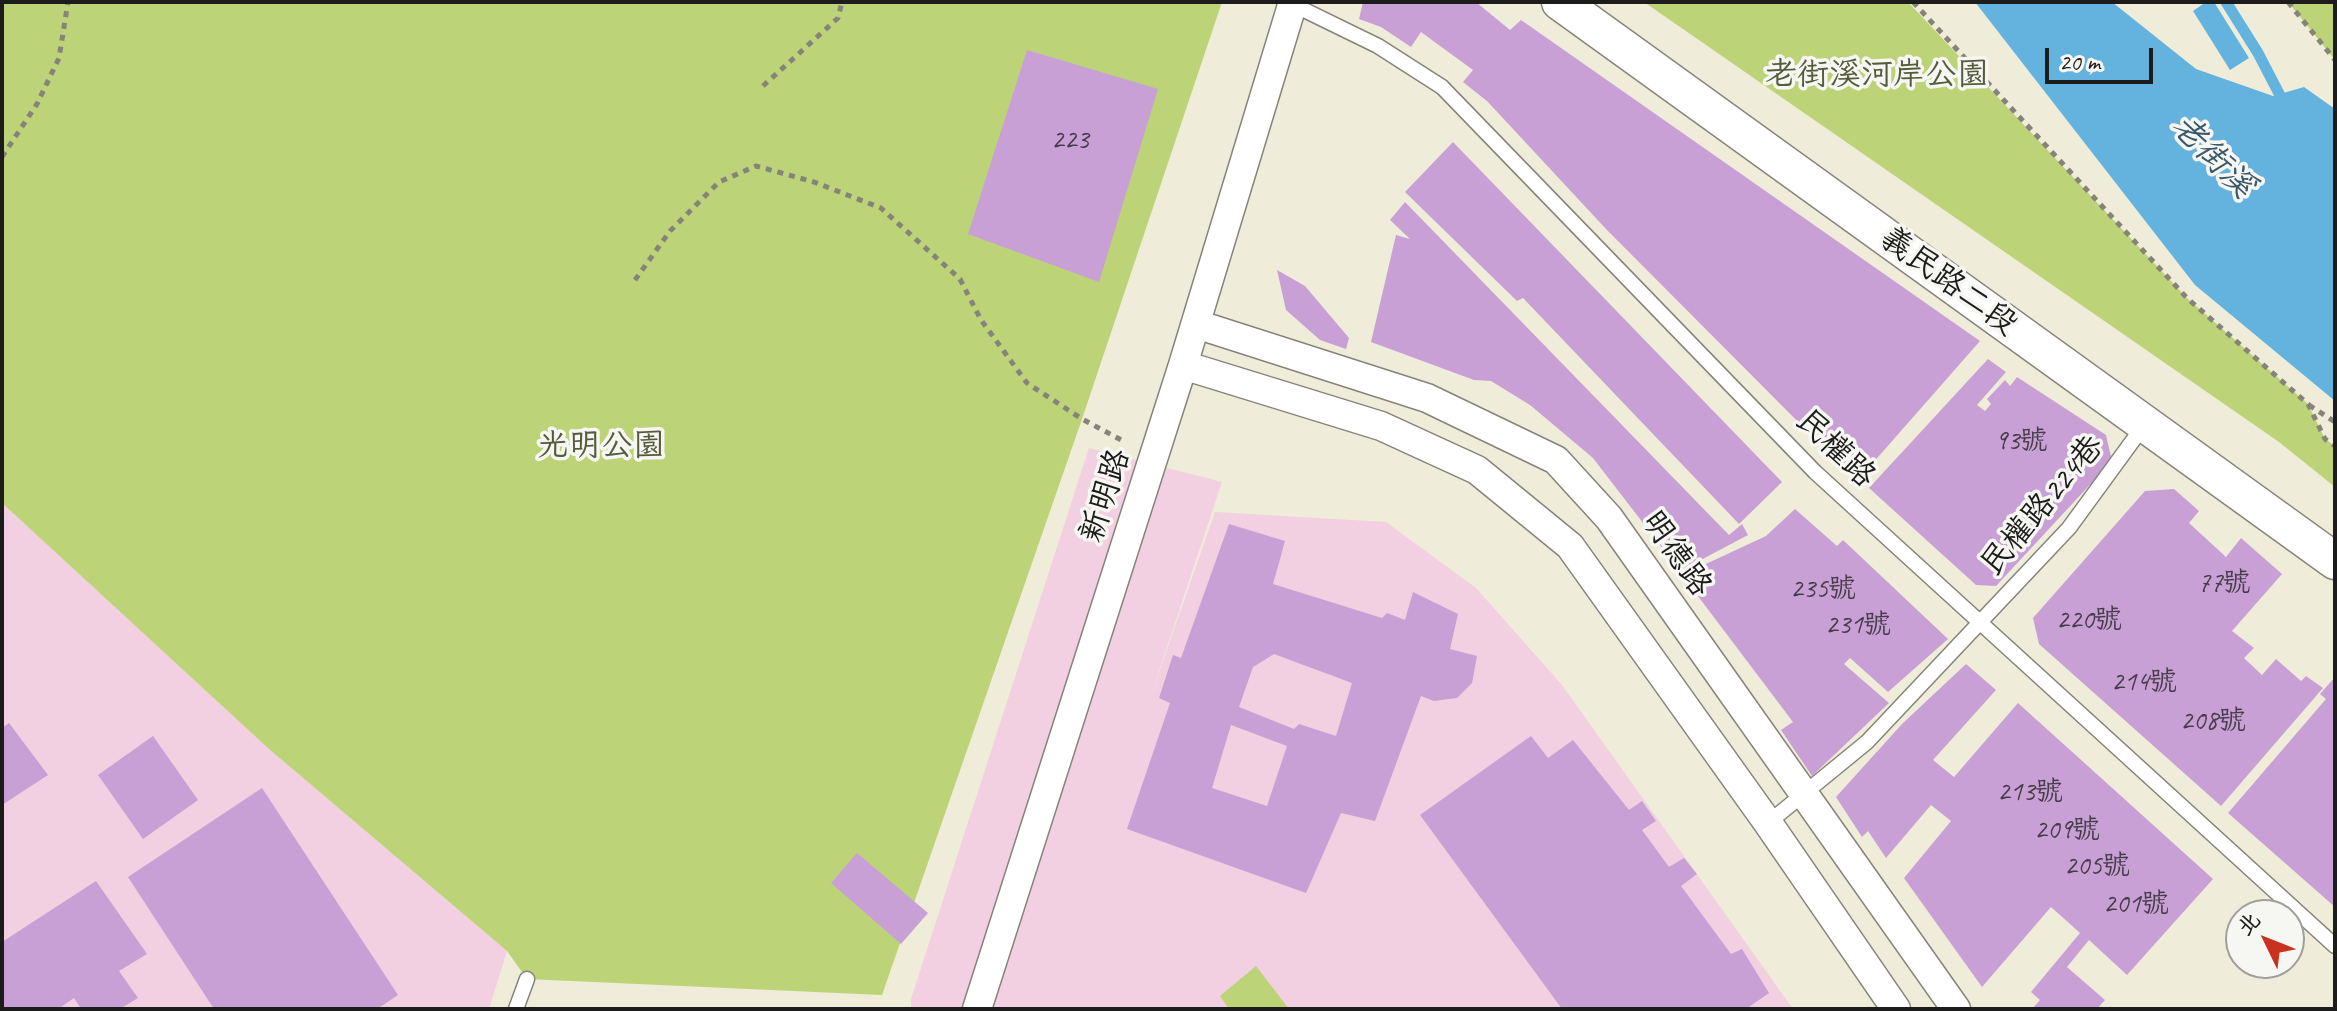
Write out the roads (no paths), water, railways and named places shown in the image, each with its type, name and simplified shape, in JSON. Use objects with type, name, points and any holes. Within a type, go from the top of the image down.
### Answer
[{"type":"street","name":"義民路二段","points":[[1560,2],[2335,561]]},
{"type":"street","name":"新明路","points":[[977,1009],[1196,324],[1293,3]]},
{"type":"street","name":"明德路","points":[[1196,324],[1427,398],[1556,460],[1609,518],[1956,1009]]},
{"type":"street","points":[[1183,365],[1381,426],[1477,470],[1570,546],[1768,823],[1896,1009]]},
{"type":"lane","name":"民權路","points":[[1293,3],[1378,46],[1442,87],[1815,472],[2335,946]]},
{"type":"lane","name":"民權路224巷","points":[[1768,823],[1867,742],[1981,622],[2069,528],[2145,424]]},
{"type":"lane","points":[[516,1009],[527,979]]},
{"type":"water","name":"老街溪","points":[[1975,2],[2112,2],[2196,69],[2273,96],[2304,87],[2335,109],[2335,401],[2195,285]]},
{"type":"water","points":[[2206,2],[2214,2],[2249,58],[2230,70],[2193,11]]},
{"type":"waterway","points":[[2226,2],[2258,53],[2286,107]]},
{"type":"park label","name":"老街溪河岸公園","points":[[1877,76]]},
{"type":"park label","name":"光明公園","points":[[601,447]]}]
